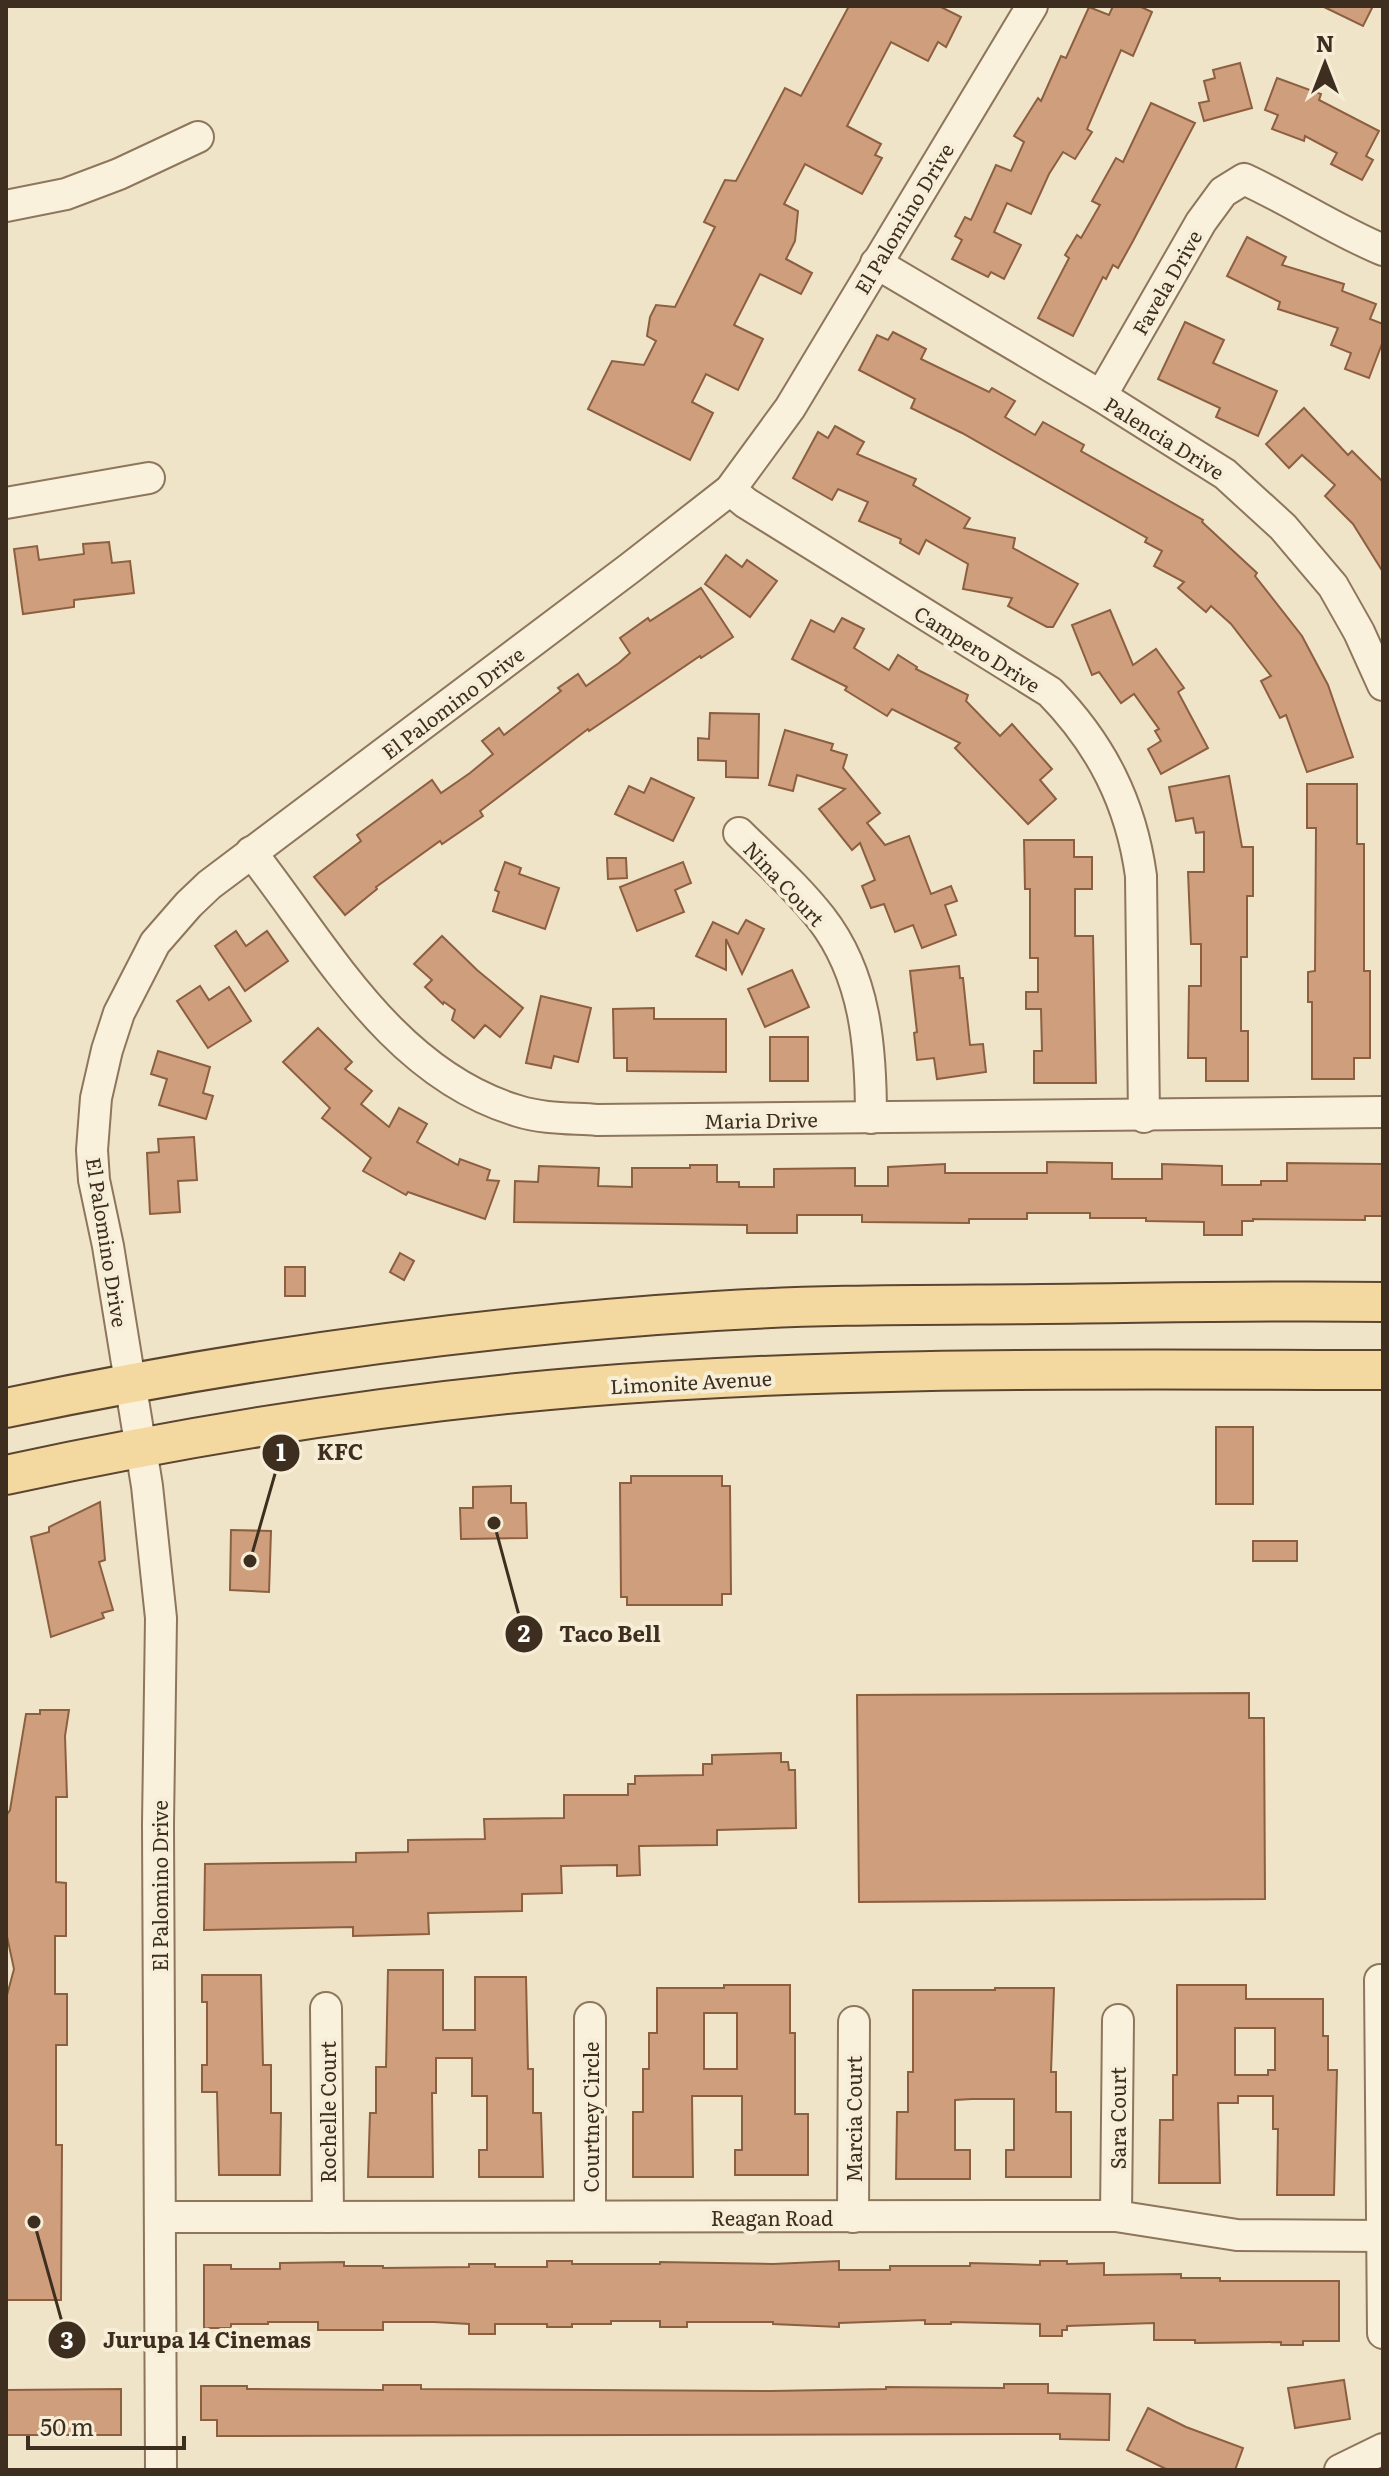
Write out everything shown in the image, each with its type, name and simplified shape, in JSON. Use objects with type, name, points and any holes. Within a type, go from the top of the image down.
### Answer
[{"type":"main road","points":[[6,1408],[130,1382],[404,1341],[716,1311],[842,1306],[1383,1302]]},
{"type":"main road","name":"Limonite Avenue","points":[[6,1475],[140,1447],[432,1402],[585,1387],[845,1373],[1383,1370]]},
{"type":"street","name":"El Palomino Drive","points":[[161,2470],[158,1824],[161,1618],[140,1447],[108,1246],[94,1180],[92,1150],[104,1061],[119,1013],[155,943],[189,904],[251,852],[730,490],[790,408],[1032,6]]},
{"type":"street","points":[[6,206],[66,194],[119,174],[198,137]]},
{"type":"street","name":"Favela Drive","points":[[1101,396],[1201,222],[1223,192],[1244,179],[1346,234],[1383,250]]},
{"type":"street","name":"Palencia Drive","points":[[876,263],[1101,396],[1225,474],[1283,527],[1333,586],[1359,632],[1383,685]]},
{"type":"street","points":[[6,503],[149,478]]},
{"type":"street","name":"Campero Drive","points":[[730,490],[746,503],[1050,692],[1078,721],[1100,755],[1125,808],[1136,841],[1141,876],[1144,1117]]},
{"type":"street","name":"Nina Court","points":[[739,833],[822,918],[844,956],[860,995],[867,1028],[871,1063],[871,1118]]},
{"type":"street","name":"Maria Drive","points":[[251,852],[348,982],[389,1029],[430,1065],[477,1094],[519,1112],[559,1118],[1144,1117],[1383,1112]]},
{"type":"street","points":[[1380,1980],[1383,2333]]},
{"type":"street","name":"Rochelle Court","points":[[326,2008],[328,2217]]},
{"type":"street","name":"Courtney Circle","points":[[590,2018],[590,2216]]},
{"type":"street","name":"Sara Court","points":[[1116,2216],[1118,2020]]},
{"type":"street","name":"Marcia Court","points":[[853,2217],[854,2022]]},
{"type":"street","name":"Reagan Road","points":[[160,2217],[1116,2216],[1229,2234],[1382,2236]]},
{"type":"street","points":[[1340,2470],[1383,2449]]},
{"type":"building","points":[[849,6],[939,6],[961,17],[946,47],[938,42],[928,61],[891,42],[847,126],[881,144],[875,155],[882,158],[862,194],[805,164],[784,204],[798,211],[795,241],[786,259],[812,273],[801,294],[760,274],[734,325],[763,339],[738,390],[706,374],[692,402],[713,413],[690,460],[588,409],[612,361],[644,365],[656,341],[647,336],[650,317],[656,305],[675,307],[715,227],[704,222],[725,180],[736,181],[785,88],[801,96]]},
{"type":"building","points":[[1113,6],[1139,6],[1152,12],[1133,56],[1121,50],[1087,129],[1092,132],[1075,159],[1063,152],[1031,214],[1007,203],[994,232],[1021,245],[1004,279],[991,272],[988,277],[952,259],[962,240],[955,236],[965,217],[971,220],[996,165],[1011,171],[1024,142],[1014,136],[1038,98],[1041,101],[1061,56],[1066,58],[1089,7],[1109,15]]},
{"type":"building","points":[[1322,6],[1373,6],[1363,26]]},
{"type":"building","points":[[1240,63],[1252,108],[1204,121],[1199,103],[1209,101],[1204,81],[1215,78],[1213,70]]},
{"type":"building","points":[[1277,78],[1321,94],[1319,100],[1379,131],[1366,156],[1373,160],[1362,180],[1331,164],[1337,153],[1305,136],[1304,141],[1272,129],[1278,115],[1265,110]]},
{"type":"building","points":[[1151,103],[1195,123],[1118,268],[1113,265],[1106,279],[1103,277],[1073,336],[1038,318],[1069,258],[1065,255],[1077,235],[1081,238],[1100,205],[1092,201],[1116,158],[1123,162]]},
{"type":"building","points":[[1247,237],[1286,257],[1282,265],[1344,284],[1342,291],[1376,304],[1370,319],[1383,324],[1383,341],[1369,378],[1345,369],[1351,353],[1331,345],[1338,328],[1278,309],[1280,302],[1227,276]]},
{"type":"building","points":[[1185,322],[1224,340],[1213,363],[1277,391],[1258,436],[1216,417],[1220,408],[1158,379]]},
{"type":"building","points":[[893,332],[926,349],[921,359],[989,392],[992,388],[1015,401],[1005,417],[1035,435],[1043,422],[1084,445],[1081,451],[1203,520],[1257,573],[1255,576],[1302,636],[1328,685],[1353,757],[1307,772],[1286,715],[1280,718],[1261,681],[1271,676],[1231,624],[1211,606],[1206,612],[1178,588],[1184,582],[1154,566],[1162,551],[1145,542],[1147,538],[962,433],[911,408],[915,399],[859,370],[877,335],[888,340]]},
{"type":"building","points":[[1304,408],[1348,455],[1352,451],[1383,482],[1383,572],[1353,524],[1325,496],[1335,485],[1302,455],[1289,468],[1266,444]]},
{"type":"building","points":[[835,426],[864,442],[857,454],[916,479],[913,485],[970,518],[964,528],[1015,538],[1013,548],[1078,584],[1053,627],[1047,627],[1008,606],[1012,598],[963,589],[968,564],[926,540],[919,554],[900,543],[901,539],[859,521],[868,502],[838,489],[832,500],[793,478],[818,432],[828,438]]},
{"type":"building","points":[[109,542],[112,563],[130,561],[134,593],[74,600],[74,607],[23,614],[14,549],[37,546],[39,560],[84,554],[83,544]]},
{"type":"building","points":[[726,555],[742,567],[747,560],[777,581],[750,617],[705,584]]},
{"type":"building","points":[[701,588],[733,637],[588,729],[480,811],[483,816],[442,844],[440,841],[376,887],[345,915],[314,877],[361,841],[357,835],[432,780],[441,793],[470,773],[493,754],[482,741],[499,728],[504,735],[578,674],[586,686],[619,663],[630,653],[620,638]]},
{"type":"building","points":[[1110,610],[1133,665],[1156,649],[1184,688],[1178,692],[1208,748],[1161,774],[1148,749],[1161,741],[1155,731],[1159,729],[1134,694],[1121,703],[1099,672],[1092,675],[1072,625]]},
{"type":"building","points":[[842,618],[864,629],[854,648],[889,670],[898,655],[916,669],[968,695],[966,701],[1000,736],[1012,724],[1052,769],[1040,780],[1056,799],[1028,824],[955,748],[960,743],[892,709],[887,716],[845,690],[847,687],[792,659],[811,620],[834,632]]},
{"type":"building","points":[[710,713],[759,714],[758,778],[726,777],[726,761],[698,760],[698,738],[709,739]]},
{"type":"building","points":[[785,730],[833,744],[831,750],[847,755],[843,768],[880,813],[867,823],[885,845],[909,836],[931,894],[951,886],[957,901],[945,905],[956,935],[922,948],[913,925],[895,932],[884,904],[871,908],[862,886],[875,880],[860,843],[852,850],[819,809],[845,789],[797,775],[793,791],[769,785]]},
{"type":"building","points":[[1229,776],[1242,847],[1253,847],[1253,896],[1247,896],[1247,957],[1241,957],[1241,1031],[1248,1031],[1248,1081],[1206,1081],[1206,1058],[1188,1058],[1189,986],[1201,986],[1201,944],[1191,944],[1188,872],[1204,872],[1204,832],[1196,833],[1193,818],[1176,821],[1169,787]]},
{"type":"building","points":[[651,778],[694,798],[673,841],[615,814],[629,786],[644,793]]},
{"type":"building","points":[[1307,784],[1357,784],[1357,844],[1364,844],[1364,971],[1370,971],[1370,1058],[1354,1058],[1354,1079],[1312,1079],[1312,1002],[1308,1002],[1308,972],[1315,971],[1316,828],[1307,828]]},
{"type":"building","points":[[1024,840],[1074,840],[1074,857],[1092,857],[1092,889],[1075,889],[1075,936],[1093,936],[1096,1083],[1034,1083],[1034,1051],[1042,1051],[1041,1009],[1026,1009],[1026,992],[1038,992],[1038,958],[1030,958],[1030,889],[1025,889]]},
{"type":"building","points":[[607,858],[626,858],[627,878],[608,879]]},
{"type":"building","points":[[505,862],[521,868],[519,874],[559,888],[545,929],[493,911],[499,892],[495,890]]},
{"type":"building","points":[[683,862],[691,883],[675,890],[684,912],[637,931],[620,887]]},
{"type":"building","points":[[746,920],[764,929],[742,974],[726,939],[726,970],[696,956],[713,922],[738,934]]},
{"type":"building","points":[[236,931],[246,946],[267,931],[288,961],[245,991],[215,946]]},
{"type":"building","points":[[442,936],[523,1008],[500,1037],[485,1025],[474,1038],[452,1020],[455,1010],[443,1004],[425,987],[432,980],[414,964]]},
{"type":"building","points":[[959,966],[970,1045],[983,1044],[986,1072],[937,1079],[934,1058],[917,1060],[910,971]]},
{"type":"building","points":[[792,970],[809,1007],[765,1027],[748,989]]},
{"type":"building","points":[[200,986],[209,1000],[229,987],[251,1021],[208,1048],[177,1001]]},
{"type":"building","points":[[541,996],[591,1008],[578,1062],[554,1056],[551,1068],[526,1063]]},
{"type":"building","points":[[654,1008],[654,1019],[726,1019],[726,1072],[627,1071],[627,1058],[614,1058],[613,1009]]},
{"type":"building","points":[[318,1028],[352,1062],[345,1069],[372,1091],[361,1104],[389,1127],[399,1108],[427,1124],[417,1142],[458,1165],[460,1159],[490,1170],[487,1180],[499,1181],[485,1219],[408,1192],[406,1195],[363,1171],[371,1158],[322,1118],[330,1108],[283,1062]]},
{"type":"building","points":[[770,1037],[808,1037],[808,1081],[770,1081]]},
{"type":"building","points":[[158,1051],[210,1067],[203,1093],[213,1096],[206,1119],[159,1105],[167,1079],[151,1074]]},
{"type":"building","points":[[194,1137],[197,1180],[178,1181],[180,1212],[150,1214],[147,1153],[159,1152],[158,1139]]},
{"type":"building","points":[[1047,1162],[1112,1163],[1112,1179],[1162,1179],[1162,1164],[1222,1166],[1222,1185],[1287,1181],[1287,1163],[1383,1164],[1383,1216],[1365,1216],[1365,1220],[1253,1219],[1242,1221],[1242,1235],[1204,1235],[1204,1222],[1090,1218],[1090,1213],[1027,1213],[1027,1219],[969,1219],[969,1223],[862,1222],[862,1215],[797,1215],[797,1233],[747,1233],[747,1225],[514,1222],[515,1181],[538,1182],[539,1166],[599,1168],[598,1186],[632,1187],[632,1168],[717,1165],[717,1182],[739,1182],[739,1187],[774,1187],[774,1169],[855,1168],[855,1186],[888,1186],[888,1167],[945,1164],[945,1173],[1047,1173]]},
{"type":"building","points":[[400,1253],[414,1261],[404,1280],[390,1272]]},
{"type":"building","points":[[285,1267],[305,1267],[305,1296],[285,1296]]},
{"type":"building","points":[[1216,1427],[1253,1427],[1253,1504],[1216,1504]]},
{"type":"building","points":[[631,1476],[722,1476],[722,1486],[730,1486],[731,1594],[722,1594],[722,1605],[627,1605],[627,1597],[621,1597],[620,1483],[631,1483]]},
{"type":"building","points":[[511,1486],[511,1503],[526,1503],[527,1538],[461,1539],[460,1508],[473,1508],[473,1487]]},
{"type":"building","points":[[100,1502],[105,1560],[99,1562],[113,1610],[102,1613],[104,1618],[51,1637],[31,1537],[49,1532],[49,1527]]},
{"type":"building","points":[[231,1530],[271,1531],[269,1592],[230,1590]]},
{"type":"building","points":[[1253,1541],[1297,1541],[1297,1561],[1253,1561]]},
{"type":"building","points":[[1249,1693],[1249,1718],[1264,1718],[1265,1899],[859,1902],[857,1695]]},
{"type":"building","points":[[40,1710],[69,1710],[65,1736],[67,1797],[56,1797],[56,1882],[66,1883],[66,1936],[55,1936],[55,1994],[67,1994],[67,2045],[56,2045],[56,2145],[62,2145],[61,2300],[6,2300],[6,1999],[14,1969],[6,1932],[6,1816],[10,1810],[26,1714],[40,1714]]},
{"type":"building","points":[[781,1753],[781,1762],[788,1762],[789,1770],[795,1770],[796,1828],[717,1830],[717,1845],[639,1846],[640,1875],[617,1876],[617,1865],[561,1866],[562,1893],[522,1894],[522,1911],[428,1913],[429,1934],[353,1936],[353,1927],[204,1930],[205,1864],[356,1862],[356,1853],[408,1852],[408,1840],[485,1839],[484,1819],[564,1818],[564,1795],[628,1795],[628,1784],[635,1784],[635,1776],[703,1775],[703,1764],[712,1764],[712,1755]]},
{"type":"building","points":[[388,1970],[443,1970],[443,2030],[475,2030],[475,1977],[526,1977],[528,2069],[533,2069],[533,2113],[541,2113],[543,2177],[479,2177],[479,2150],[487,2150],[487,2096],[472,2096],[472,2058],[436,2058],[436,2093],[432,2093],[433,2177],[368,2177],[370,2113],[376,2113],[376,2067],[386,2067]]},
{"type":"building","points":[[202,1975],[261,1975],[263,2065],[271,2065],[271,2113],[281,2113],[280,2175],[219,2175],[217,2092],[202,2092],[202,2065],[207,2065],[207,2002],[202,2002]]},
{"type":"building","points":[[724,1985],[790,1985],[790,2033],[795,2033],[795,2114],[808,2114],[808,2175],[735,2175],[735,2150],[742,2150],[742,2096],[692,2096],[693,2177],[633,2177],[633,2112],[643,2112],[643,2069],[649,2069],[649,2033],[657,2033],[657,1988],[724,1988]],"holes":[[[704,2013],[737,2013],[737,2069],[704,2069]]]},
{"type":"building","points":[[1177,1985],[1246,1985],[1246,1999],[1323,1999],[1323,2036],[1328,2036],[1328,2070],[1337,2070],[1334,2195],[1277,2195],[1278,2129],[1273,2129],[1273,2096],[1238,2096],[1238,2103],[1218,2103],[1220,2183],[1159,2183],[1160,2120],[1173,2120],[1173,2075],[1177,2075]],"holes":[[[1235,2028],[1275,2028],[1275,2070],[1268,2070],[1268,2075],[1235,2075]]]},
{"type":"building","points":[[1054,1988],[1051,2072],[1056,2072],[1056,2112],[1071,2112],[1071,2177],[1006,2177],[1006,2150],[1014,2150],[1014,2099],[972,2099],[955,2100],[955,2150],[970,2150],[970,2179],[896,2179],[897,2112],[908,2112],[908,2072],[913,2072],[913,1990]]},
{"type":"building","points":[[547,2261],[572,2261],[572,2264],[773,2264],[839,2261],[839,2270],[890,2270],[890,2266],[970,2266],[970,2263],[1040,2265],[1040,2261],[1067,2261],[1067,2264],[1104,2263],[1104,2275],[1181,2274],[1181,2278],[1220,2278],[1220,2281],[1339,2281],[1339,2341],[1303,2341],[1303,2345],[1281,2345],[1281,2342],[1154,2340],[1154,2323],[1067,2326],[1067,2330],[1062,2330],[1062,2336],[1040,2336],[1040,2324],[925,2324],[925,2320],[839,2323],[839,2327],[773,2322],[687,2322],[687,2327],[660,2327],[660,2321],[611,2321],[611,2324],[572,2324],[572,2327],[495,2324],[495,2334],[469,2334],[469,2324],[434,2322],[383,2322],[383,2330],[318,2330],[318,2322],[268,2322],[231,2324],[231,2328],[204,2328],[204,2265],[231,2265],[231,2269],[280,2269],[280,2263],[344,2262],[344,2266],[383,2268],[469,2267],[469,2264],[547,2267]]},
{"type":"building","points":[[1344,2380],[1350,2419],[1295,2428],[1288,2388]]},
{"type":"building","points":[[1004,2384],[1048,2384],[1048,2393],[1110,2394],[1109,2440],[1060,2439],[1060,2434],[217,2436],[217,2420],[201,2420],[201,2386],[383,2390],[383,2385],[421,2385],[421,2389],[771,2391],[886,2387],[1004,2388]]},
{"type":"building","points":[[121,2389],[121,2435],[6,2435],[6,2390]]},
{"type":"building","points":[[1148,2408],[1186,2427],[1243,2448],[1235,2470],[1168,2470],[1127,2450]]},
{"type":"place","name":"Taco Bell","points":[[494,1523]]},
{"type":"place","name":"KFC","points":[[250,1561]]},
{"type":"place","name":"Jurupa 14 Cinemas","points":[[34,2222]]}]
